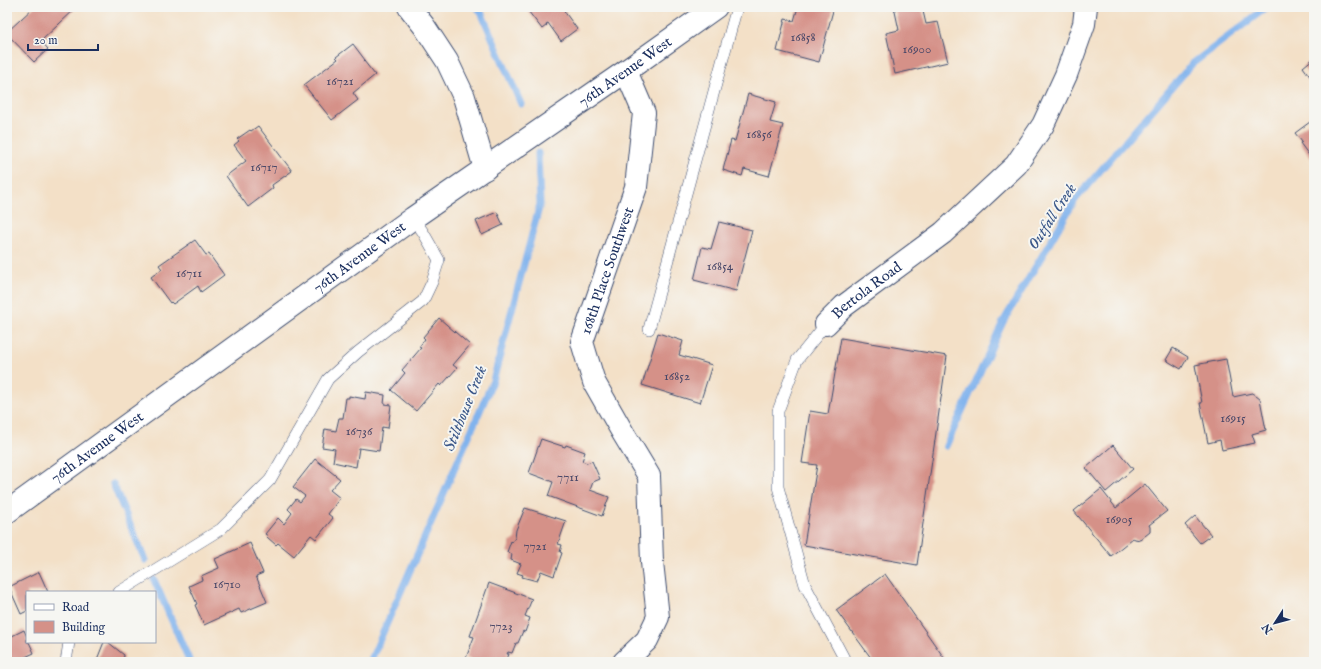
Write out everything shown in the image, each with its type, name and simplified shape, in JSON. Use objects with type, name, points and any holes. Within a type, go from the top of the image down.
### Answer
[{"type":"street","points":[[410,7],[447,61],[464,97],[484,169]]},
{"type":"street","name":"76th Avenue West","points":[[7,512],[412,218],[626,71],[716,7]]},
{"type":"street","name":"Bertola Road","points":[[826,324],[844,306],[943,233],[1016,165],[1043,125],[1066,75],[1084,24],[1086,7]]},
{"type":"street","name":"168th Place Southwest","points":[[624,662],[647,640],[658,617],[652,562],[649,476],[594,382],[582,342],[636,188],[644,113],[626,71]]},
{"type":"lane","points":[[649,329],[737,7]]},
{"type":"lane","points":[[121,591],[221,529],[270,480],[328,379],[358,352],[424,301],[439,260],[423,232],[412,218]]},
{"type":"lane","name":"Bertola Road","points":[[826,324],[797,360],[778,411],[778,487],[805,585],[846,662]]},
{"type":"lane","points":[[66,662],[70,643]]},
{"type":"building","points":[[34,7],[76,8],[41,41],[48,49],[34,62],[7,34],[7,32]]},
{"type":"building","points":[[525,7],[572,7],[564,11],[577,29],[561,41],[548,23],[542,29]]},
{"type":"building","points":[[798,7],[834,7],[819,62],[777,51],[785,19],[794,21]]},
{"type":"building","points":[[894,7],[922,7],[926,24],[938,22],[948,62],[895,74],[886,33],[899,30]]},
{"type":"building","points":[[353,44],[375,75],[353,93],[358,100],[332,120],[304,85],[338,59],[336,57]]},
{"type":"building","points":[[1314,58],[1314,82],[1303,67]]},
{"type":"building","points":[[748,94],[776,102],[770,122],[783,125],[769,176],[744,169],[742,176],[723,170],[731,140],[735,141]]},
{"type":"building","points":[[1314,119],[1314,162],[1300,143],[1302,142],[1295,133]]},
{"type":"building","points":[[258,126],[292,171],[272,185],[273,188],[248,207],[226,176],[246,161],[234,145],[239,141],[237,139]]},
{"type":"building","points":[[497,212],[503,225],[482,235],[476,221]]},
{"type":"building","points":[[719,222],[752,230],[736,291],[694,280],[702,247],[711,249]]},
{"type":"building","points":[[195,240],[206,255],[209,254],[224,275],[201,292],[198,286],[173,304],[171,302],[170,303],[151,277],[162,269],[159,265]]},
{"type":"building","points":[[439,318],[470,345],[453,365],[457,368],[441,386],[439,384],[416,411],[391,390],[405,373],[402,370],[421,348],[419,347],[425,339],[423,337]]},
{"type":"building","points":[[658,333],[683,341],[679,355],[712,365],[700,403],[642,385]]},
{"type":"building","points":[[841,338],[947,356],[917,565],[804,545],[817,465],[802,463],[810,411],[828,414]]},
{"type":"building","points":[[1173,348],[1188,357],[1181,369],[1166,360]]},
{"type":"building","points":[[1226,359],[1233,397],[1252,393],[1260,399],[1266,430],[1252,434],[1255,443],[1222,450],[1220,440],[1208,443],[1200,403],[1202,403],[1195,365]]},
{"type":"building","points":[[366,392],[385,395],[384,404],[391,405],[388,428],[382,427],[379,451],[359,448],[356,467],[333,462],[335,449],[322,447],[325,429],[336,431],[339,418],[343,418],[346,398],[349,398],[349,396],[365,399]]},
{"type":"building","points":[[541,439],[565,447],[566,445],[585,452],[582,461],[587,463],[592,461],[600,479],[593,482],[590,490],[609,497],[602,516],[548,496],[553,482],[529,473]]},
{"type":"building","points":[[1113,445],[1133,469],[1106,492],[1086,468]]},
{"type":"building","points":[[315,459],[340,479],[330,490],[340,498],[328,514],[333,518],[316,539],[311,535],[294,556],[278,543],[276,545],[265,534],[278,518],[284,524],[292,513],[288,509],[296,499],[300,502],[305,496],[293,487]]},
{"type":"building","points":[[1145,484],[1167,511],[1149,525],[1150,532],[1140,540],[1133,538],[1111,556],[1074,511],[1101,489],[1116,508]]},
{"type":"building","points":[[525,508],[566,521],[558,544],[562,545],[560,552],[562,553],[554,576],[541,571],[537,581],[522,577],[523,575],[517,573],[521,564],[511,560],[512,554],[507,552],[511,541],[512,542],[515,538],[516,530]]},
{"type":"building","points":[[1195,516],[1211,535],[1200,543],[1185,525]]},
{"type":"building","points":[[250,543],[263,573],[256,576],[267,602],[241,613],[239,609],[204,625],[195,605],[197,604],[189,586],[202,580],[201,576],[219,568],[215,559]]},
{"type":"building","points":[[39,572],[48,591],[26,591],[26,612],[21,614],[9,587]]},
{"type":"building","points":[[885,574],[947,662],[874,662],[836,610]]},
{"type":"building","points":[[489,583],[532,599],[525,616],[530,618],[525,632],[523,631],[512,653],[508,652],[507,654],[509,654],[506,662],[478,662],[466,658],[474,637],[470,636]]},
{"type":"building","points":[[7,630],[10,637],[24,630],[26,635],[26,643],[29,643],[34,653],[21,659],[22,662],[7,662]]},
{"type":"building","points":[[104,643],[109,643],[124,655],[123,662],[96,662]]},
{"type":"waterway","name":"Stilthouse Creek","points":[[477,7],[481,12],[521,104]]},
{"type":"waterway","name":"Outfall Creek","points":[[946,446],[1003,322],[1075,200],[1192,64],[1267,7]]},
{"type":"waterway","name":"Stilthouse Creek","points":[[370,662],[493,381],[540,204],[538,153]]},
{"type":"waterway","points":[[113,484],[145,560]]},
{"type":"waterway","points":[[154,580],[190,662]]}]
